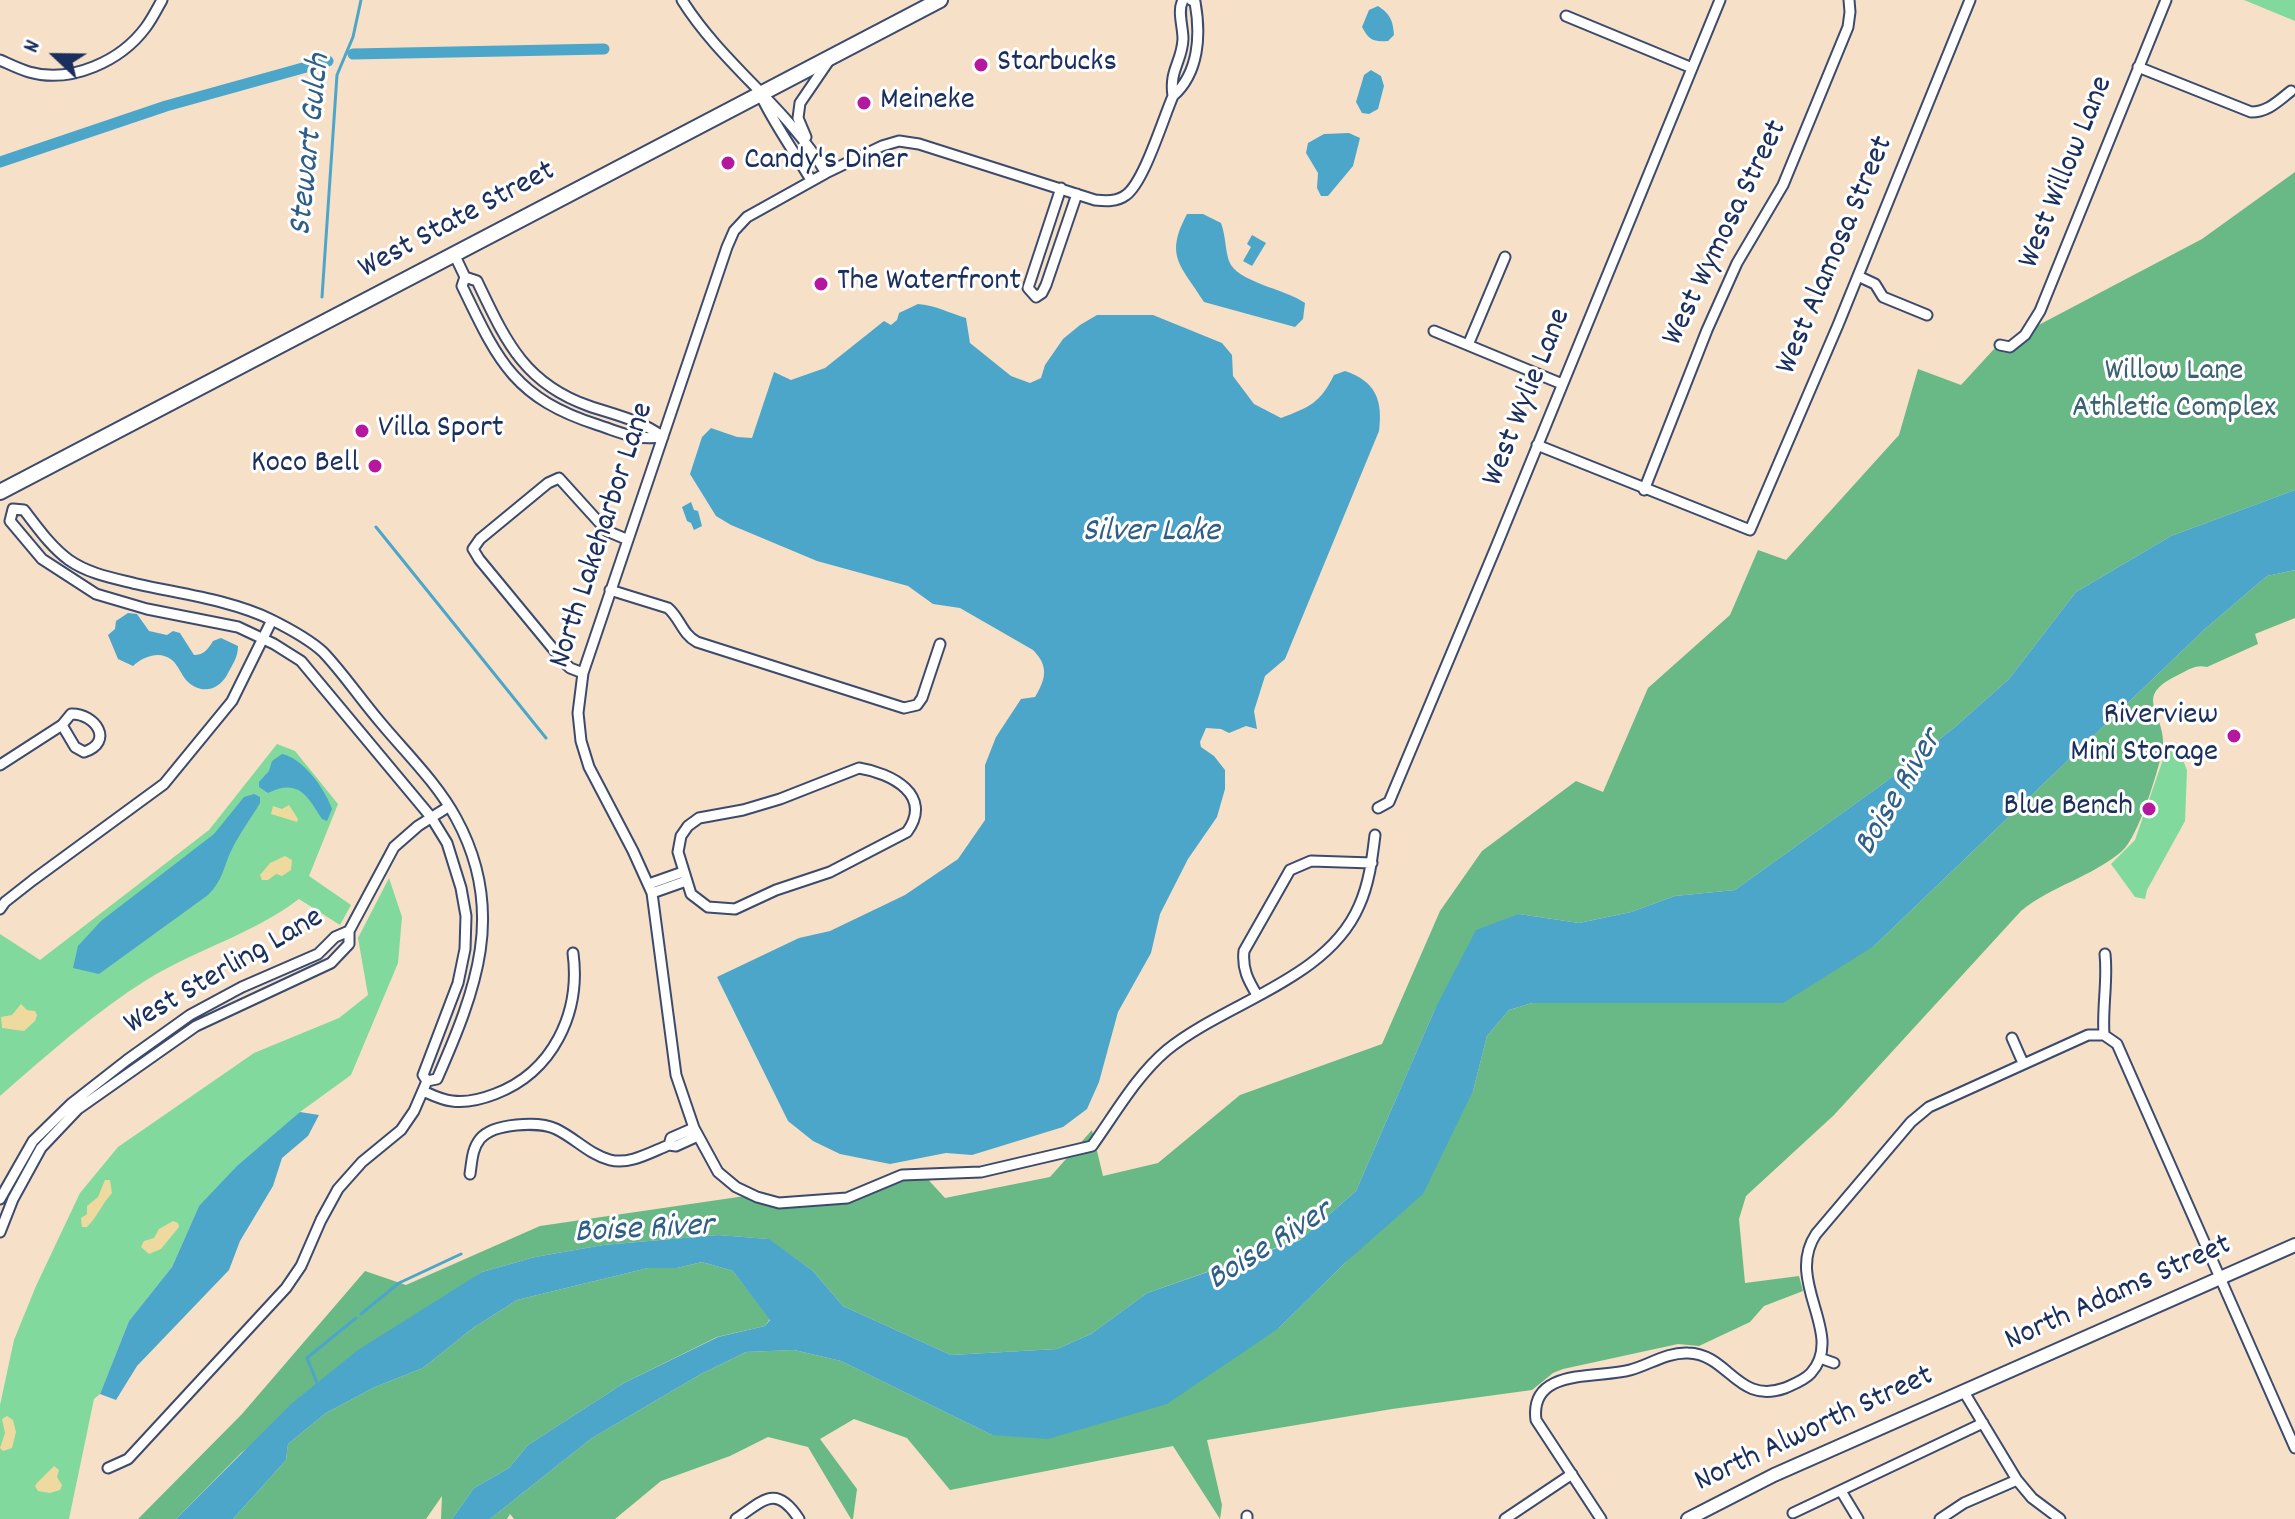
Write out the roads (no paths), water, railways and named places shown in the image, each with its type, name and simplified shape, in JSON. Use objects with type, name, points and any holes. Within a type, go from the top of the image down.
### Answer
[{"type":"main road","name":"West State Street","points":[[0,493],[278,344],[455,256],[940,0]]},
{"type":"street","points":[[0,60],[29,72],[56,76],[88,70],[121,53],[145,28],[162,0]]},
{"type":"street","points":[[682,0],[760,94],[781,112],[813,151]]},
{"type":"street","name":"North Lakeharbor Lane","points":[[1173,96],[1170,79],[1181,51],[1180,5],[1183,0]]},
{"type":"street","name":"North Lakeharbor Lane","points":[[1191,0],[1195,2],[1198,25],[1196,57],[1185,86],[1173,96],[1136,184],[1124,197],[1110,201],[1077,194],[919,144],[899,141],[811,180],[760,208],[734,231],[626,539],[583,673],[578,713],[581,741],[589,767],[650,889],[676,1075],[696,1132],[718,1172],[736,1187],[779,1203],[847,1198],[902,1175],[981,1172],[1092,1146],[1164,1052],[1312,963],[1339,938],[1359,908],[1372,863],[1375,835]]},
{"type":"street","name":"West Wylie Lane","points":[[1378,808],[1389,802],[1720,0]]},
{"type":"street","name":"West Wymosa Street","points":[[1644,490],[1737,263],[1792,166],[1848,27],[1849,0]]},
{"type":"street","name":"West Alamosa Street","points":[[1644,490],[1750,530],[1970,0]]},
{"type":"street","name":"West Willow Lane","points":[[2000,345],[2010,347],[2025,335],[2040,311],[2166,0]]},
{"type":"street","points":[[1566,16],[1692,68]]},
{"type":"street","points":[[826,173],[798,118],[800,103],[831,57]]},
{"type":"street","points":[[2138,67],[2251,112],[2269,108],[2291,91]]},
{"type":"street","points":[[760,94],[774,123],[786,137],[811,180]]},
{"type":"street","points":[[1061,188],[1028,288],[1036,297],[1046,285],[1077,194]]},
{"type":"street","points":[[455,256],[465,277],[462,286],[494,352],[533,396],[568,415],[640,439],[663,437]]},
{"type":"street","points":[[1468,345],[1505,257]]},
{"type":"street","points":[[1858,276],[1875,284],[1883,297],[1927,315]]},
{"type":"street","points":[[465,277],[477,281],[506,341],[530,372],[543,383],[574,400],[646,424],[663,437]]},
{"type":"street","points":[[1434,331],[1562,384]]},
{"type":"street","points":[[1537,445],[1644,490]]},
{"type":"street","points":[[583,673],[564,662],[473,549],[480,539],[548,483],[559,478],[607,531],[626,539]]},
{"type":"street","points":[[0,493],[13,509],[24,510],[53,547],[71,561],[99,575],[241,608],[272,620],[321,650],[456,818],[472,857],[480,891],[483,931],[478,970],[466,1013],[437,1079],[427,1081]]},
{"type":"street","points":[[13,509],[10,521],[42,559],[96,594],[147,609],[238,627],[301,661],[431,817],[447,843],[466,916],[465,949],[458,983],[428,1056],[423,1075],[427,1081]]},
{"type":"street","points":[[610,590],[668,608],[675,614],[685,633],[697,642],[904,708],[917,705],[922,698],[940,644]]},
{"type":"street","points":[[0,909],[33,880],[164,784],[232,701],[272,620]]},
{"type":"street","points":[[0,765],[62,725],[71,714],[82,714],[100,732],[100,741],[95,748],[84,752],[75,747],[62,725]]},
{"type":"street","points":[[859,768],[882,774],[901,784],[916,804],[916,820],[907,832],[830,872],[776,890],[735,909],[708,907],[691,894],[685,877],[678,852],[681,836],[699,818],[780,799],[859,768]]},
{"type":"street","name":"West Sterling Lane","points":[[0,1232],[13,1199],[41,1148],[78,1109],[196,1026],[331,963],[349,944],[349,931],[394,847],[448,807]]},
{"type":"street","points":[[1257,995],[1245,975],[1244,951],[1290,870],[1311,861],[1372,863]]},
{"type":"street","points":[[650,889],[685,877]]},
{"type":"street","name":"West Sterling Lane","points":[[0,1199],[33,1141],[72,1103],[127,1060],[190,1015],[242,987],[318,954],[335,937],[349,931]]},
{"type":"street","points":[[423,1091],[453,1101],[478,1099],[514,1085],[535,1069],[552,1050],[569,1017],[575,979],[573,953]]},
{"type":"street","points":[[2104,1035],[2103,1011],[2108,978],[2105,954]]},
{"type":"street","points":[[1601,1519],[1536,1420],[1535,1408],[1539,1396],[1566,1378],[1615,1373],[1665,1357],[1691,1353],[1716,1362],[1744,1387],[1771,1392],[1799,1381],[1812,1372],[1820,1358],[1822,1332],[1805,1266],[1806,1254],[1816,1234],[1919,1114],[2088,1035],[2104,1035],[2117,1044],[2295,1448]]},
{"type":"street","points":[[2012,1038],[2023,1063]]},
{"type":"street","points":[[108,1468],[128,1459],[286,1288],[301,1266],[338,1189],[362,1162],[401,1130],[414,1111],[427,1081]]},
{"type":"street","points":[[470,1174],[474,1149],[483,1136],[501,1128],[530,1124],[553,1128],[611,1160],[636,1158],[669,1145],[671,1138],[696,1132]]},
{"type":"street","name":"North Adams Street","points":[[1964,1392],[2295,1245]]},
{"type":"street","points":[[1820,1358],[1834,1363]]},
{"type":"street","points":[[1964,1392],[2017,1480],[2032,1498],[2060,1519]]},
{"type":"street","name":"North Alworth Street","points":[[1688,1519],[1762,1480],[1964,1392]]},
{"type":"street","points":[[1793,1513],[1983,1423]]},
{"type":"street","points":[[1505,1519],[1572,1474]]},
{"type":"street","points":[[1940,1519],[1964,1503],[2017,1480]]},
{"type":"street","points":[[1841,1491],[1858,1519]]},
{"type":"street","points":[[736,1519],[767,1498],[778,1497],[785,1500],[799,1519]]},
{"type":"water","points":[[1378,6],[1392,21],[1394,35],[1388,41],[1372,39],[1362,27],[1369,10]]},
{"type":"water","points":[[1371,70],[1381,76],[1384,86],[1378,109],[1369,114],[1362,113],[1356,102],[1364,75]]},
{"type":"water","points":[[1349,133],[1360,138],[1353,166],[1328,196],[1321,196],[1317,188],[1318,173],[1306,153],[1308,143],[1324,134]]},
{"type":"water","points":[[1187,214],[1203,214],[1221,223],[1233,268],[1251,280],[1305,303],[1303,319],[1295,327],[1204,302],[1182,269],[1176,251],[1180,229]]},
{"type":"water","points":[[1252,235],[1266,243],[1252,266],[1243,261],[1251,247],[1247,244]]},
{"type":"water","name":"Silver Lake","points":[[918,304],[966,318],[970,343],[1011,376],[1030,383],[1041,378],[1045,365],[1063,339],[1097,315],[1153,315],[1222,343],[1232,355],[1233,376],[1254,404],[1281,418],[1313,403],[1334,375],[1345,371],[1370,386],[1378,401],[1380,420],[1379,431],[1285,659],[1265,676],[1254,711],[1257,729],[1246,726],[1229,733],[1206,728],[1200,742],[1201,747],[1214,756],[1225,770],[1225,789],[1217,817],[1188,859],[1160,914],[1151,953],[1118,1012],[1099,1082],[1087,1109],[1063,1127],[972,1155],[946,1153],[890,1164],[840,1154],[813,1141],[788,1121],[717,977],[799,938],[830,931],[905,895],[958,859],[985,820],[985,765],[996,737],[1021,699],[1035,697],[1042,684],[1044,667],[1033,650],[960,608],[933,604],[908,586],[817,561],[731,525],[716,516],[690,474],[702,437],[711,428],[737,437],[752,438],[774,372],[791,380],[825,368],[884,321],[891,325],[899,313]]},
{"type":"water","name":"Boise River","points":[[2295,490],[2295,570],[2267,576],[2205,629],[1874,946],[1783,1003],[1532,1003],[1509,1010],[1487,1036],[1473,1091],[1423,1194],[1346,1262],[1279,1328],[1167,1404],[1048,1439],[992,1435],[841,1361],[794,1350],[746,1352],[701,1374],[592,1438],[490,1519],[452,1519],[474,1488],[509,1468],[528,1445],[624,1383],[718,1337],[765,1326],[770,1320],[733,1271],[702,1262],[677,1268],[648,1268],[517,1300],[473,1328],[423,1368],[375,1387],[326,1413],[288,1444],[286,1460],[233,1519],[176,1519],[291,1404],[358,1350],[482,1272],[535,1257],[603,1245],[718,1235],[769,1239],[813,1271],[843,1306],[951,1355],[1057,1349],[1091,1334],[1147,1293],[1300,1240],[1356,1191],[1435,1009],[1476,930],[1519,914],[1579,923],[1631,912],[1675,896],[1735,890],[1884,783],[1955,727],[2009,679],[2076,592],[2171,536]]},
{"type":"water","points":[[691,502],[694,510],[698,511],[702,526],[694,530],[682,507]]},
{"type":"water","points":[[128,613],[137,614],[149,631],[167,635],[173,631],[180,633],[194,655],[203,653],[213,641],[221,638],[238,646],[236,658],[219,685],[208,689],[191,685],[174,662],[162,655],[151,656],[133,666],[118,659],[108,635],[115,629],[116,621]]},
{"type":"water","points":[[282,754],[298,761],[319,784],[332,809],[327,821],[295,789],[268,793],[259,787],[272,761]]},
{"type":"water","points":[[254,794],[260,797],[260,803],[235,843],[217,884],[208,895],[99,974],[73,968],[78,946],[101,921],[214,834],[244,797]]},
{"type":"water","points":[[300,1112],[319,1115],[308,1136],[282,1158],[273,1186],[240,1241],[229,1270],[137,1366],[116,1400],[100,1394],[129,1321],[172,1267],[199,1206],[237,1166]]},
{"type":"waterway","name":"Stewart Gulch","points":[[322,297],[337,75],[353,37],[361,0]]},
{"type":"waterway","points":[[353,54],[604,49]]},
{"type":"waterway","points":[[0,162],[166,106],[328,61]]},
{"type":"waterway","name":"Stewart Gulch","points":[[376,527],[546,738]]},
{"type":"waterway","name":"Stewart Gulch","points":[[361,1314],[399,1283],[461,1254]]},
{"type":"waterway","name":"Stewart Gulch","points":[[318,1385],[307,1358],[356,1318]]},
{"type":"place","name":"Starbucks","points":[[981,65]]},
{"type":"place","name":"Meineke","points":[[864,103]]},
{"type":"place","name":"Candy's Diner","points":[[728,163]]},
{"type":"place","name":"The Waterfront","points":[[821,284]]},
{"type":"place","name":"Villa Sport","points":[[362,431]]},
{"type":"place","name":"Koco Bell","points":[[375,466]]},
{"type":"place","name":"Riverview Mini Storage","points":[[2234,736]]},
{"type":"place","name":"Blue Bench","points":[[2149,809]]},
{"type":"park label","name":"Willow Lane Athletic Complex","points":[[2174,392]]}]
